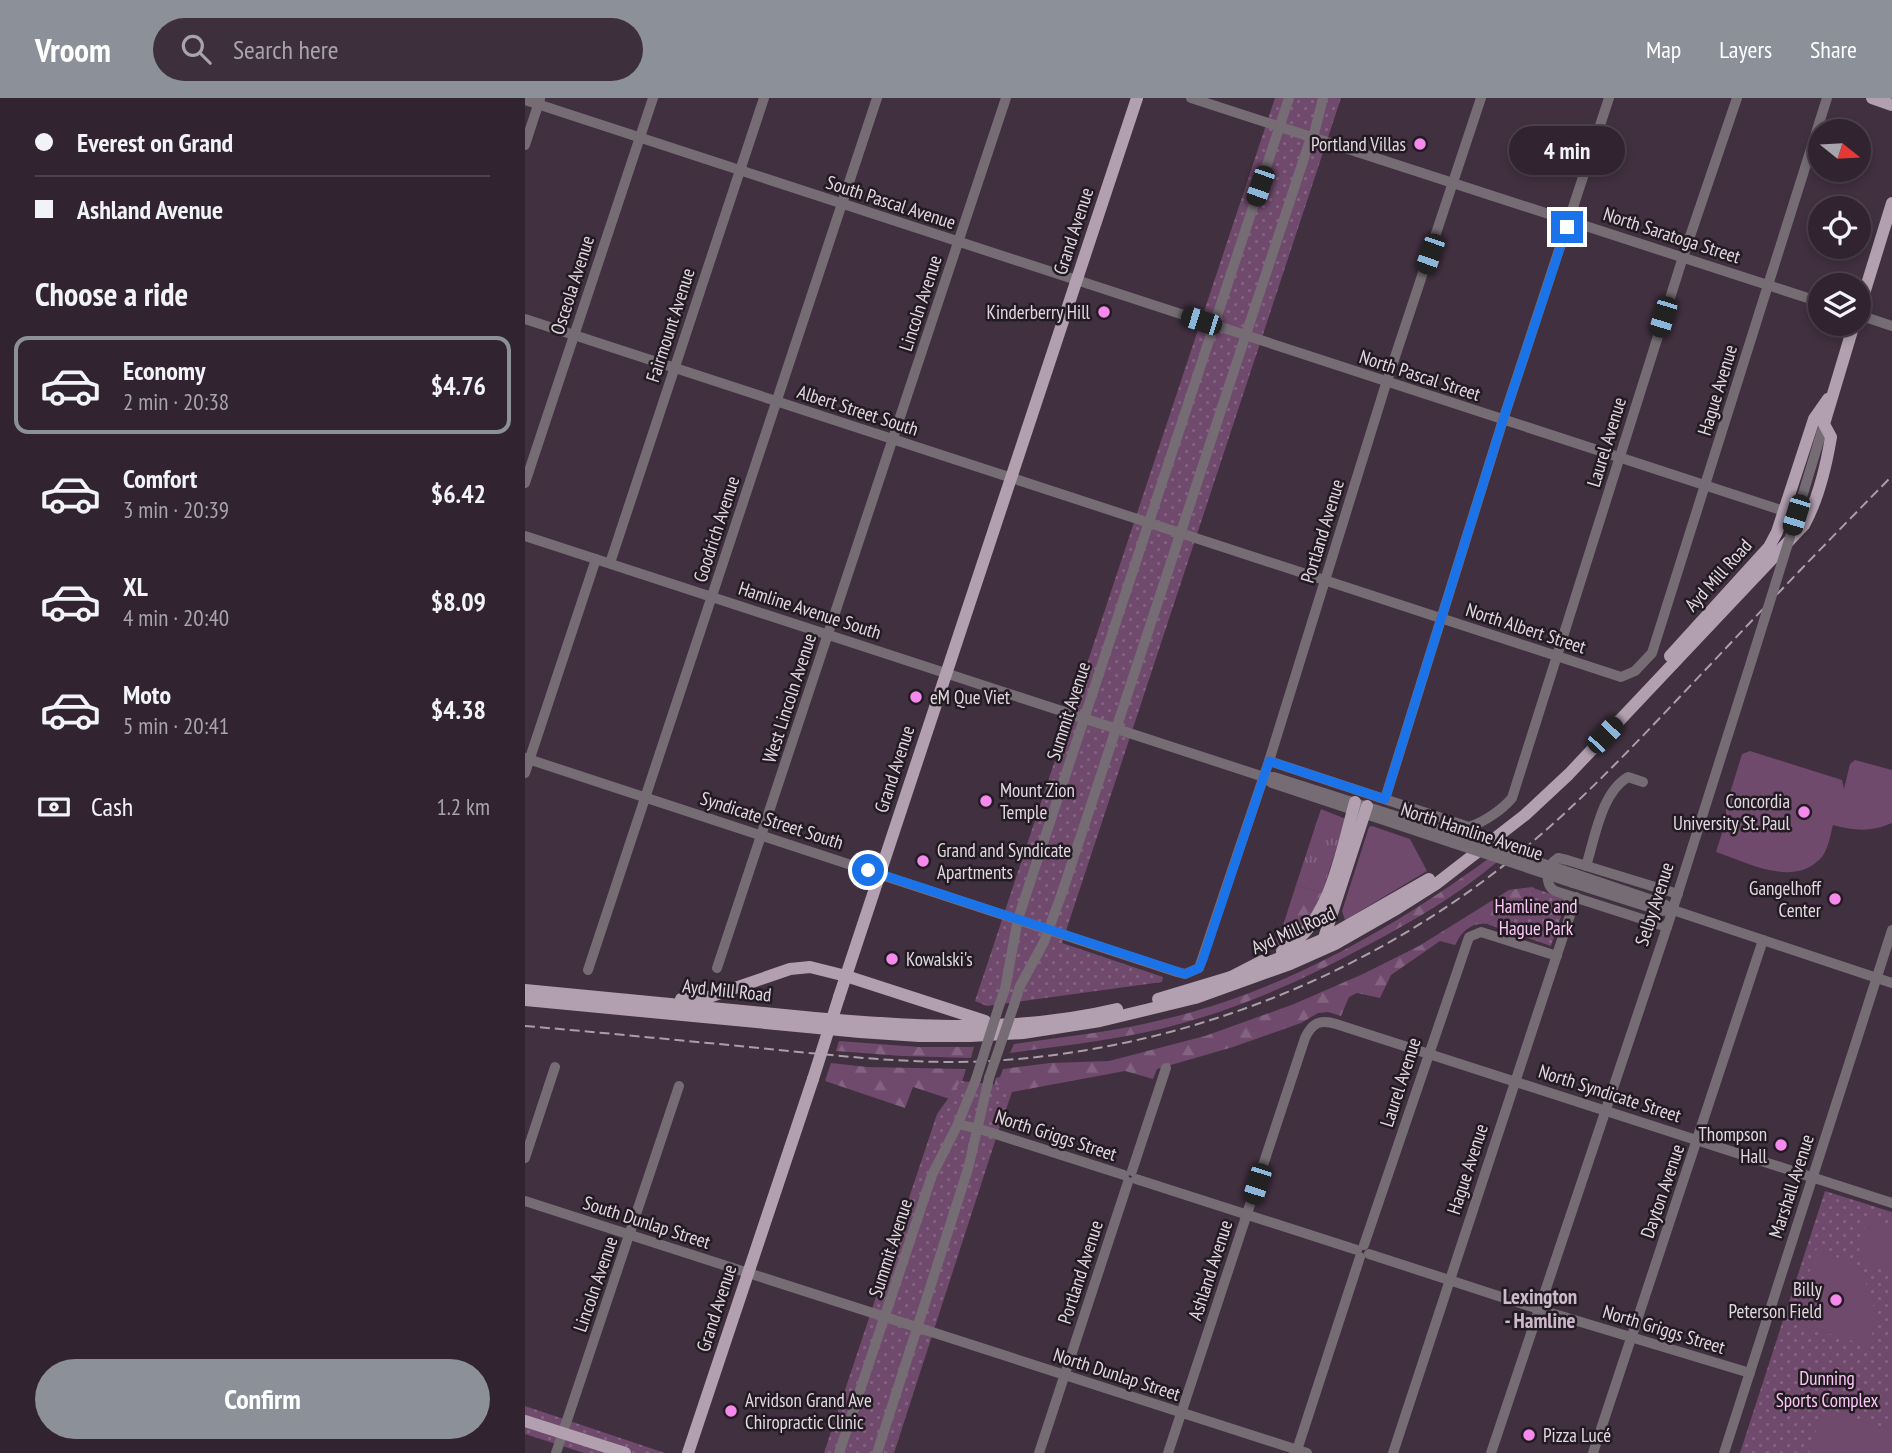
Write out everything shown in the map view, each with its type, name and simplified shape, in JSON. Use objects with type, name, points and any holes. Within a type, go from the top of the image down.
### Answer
[{"type":"main road","name":"Grand Avenue","points":[[688,1453],[1137,98]]},
{"type":"main road","points":[[1871,98],[1892,105]]},
{"type":"main road","points":[[1871,273],[1892,203]]},
{"type":"main road","name":"Selby Avenue","points":[[1824,424],[1850,336]]},
{"type":"main road","name":"Ayd Mill Road","points":[[525,990],[638,1001],[710,1013],[919,1036],[1023,1033],[1100,1021],[1195,998],[1290,964],[1439,873],[1532,800],[1579,753],[1769,547],[1784,511],[1814,419],[1832,394]]},
{"type":"main road","name":"Ayd Mill Road","points":[[525,1000],[920,1026],[995,1024],[1109,1011],[1229,978],[1320,944],[1347,938],[1436,884],[1525,815],[1569,774],[1760,575],[1804,525],[1813,509],[1831,439],[1824,424]]},
{"type":"main road","points":[[1320,944],[1360,808]]},
{"type":"main road","points":[[1229,978],[1300,939],[1314,923],[1360,808]]},
{"type":"main road","points":[[1320,944],[1317,931],[1327,895]]},
{"type":"main road","points":[[638,1001],[706,998],[801,967],[819,968],[845,979],[995,1024]]},
{"type":"main road","points":[[710,1013],[724,1000],[793,976],[809,974],[845,979]]},
{"type":"main road","points":[[525,1421],[625,1453]]},
{"type":"street","name":"Osceola Avenue","points":[[525,483],[653,98]]},
{"type":"street","name":"Fairmount Avenue","points":[[610,564],[764,98]]},
{"type":"street","name":"Goodrich Avenue","points":[[588,970],[877,98]]},
{"type":"street","name":"Lincoln Avenue","points":[[893,440],[1006,98]]},
{"type":"street","name":"North Saratoga Street","points":[[1191,98],[1808,298]]},
{"type":"street","name":"Summit Avenue","points":[[839,1453],[932,1175],[958,1124],[976,1079],[1005,989],[1018,919],[1289,98]]},
{"type":"street","points":[[877,1453],[968,1170],[989,1078],[1020,986],[1049,929],[1309,143],[1313,138],[1323,98]]},
{"type":"street","name":"Portland Avenue","points":[[1049,929],[1177,972],[1185,974],[1199,968],[1264,777],[1387,382],[1481,98]]},
{"type":"street","points":[[1385,799],[1503,420],[1609,98]]},
{"type":"street","name":"Laurel Avenue","points":[[1512,797],[1682,257],[1737,98]]},
{"type":"street","name":"Hague Avenue","points":[[1621,677],[1636,671],[1652,653],[1827,98]]},
{"type":"street","name":"South Pascal Avenue","points":[[525,100],[539,101],[640,138],[1247,336]]},
{"type":"street","points":[[525,145],[539,101]]},
{"type":"street","points":[[1871,318],[1892,326]]},
{"type":"street","name":"Albert Street South","points":[[525,319],[1181,534]]},
{"type":"street","name":"North Pascal Street","points":[[1247,336],[1784,511]]},
{"type":"street","name":"Selby Avenue","points":[[1491,1453],[1673,910],[1824,424]]},
{"type":"street","name":"West Lincoln Avenue","points":[[717,968],[893,440]]},
{"type":"street","name":"North Albert Street","points":[[1181,534],[1621,677]]},
{"type":"street","name":"Hamline Avenue South","points":[[525,536],[1084,719]]},
{"type":"street","points":[[525,774],[527,759],[596,559]]},
{"type":"street","name":"North Hamline Avenue","points":[[1084,719],[1264,777],[1274,776],[1360,808],[1574,878],[1661,911],[1673,910],[1892,983]]},
{"type":"street","name":"Syndicate Street South","points":[[527,759],[1049,929]]},
{"type":"street","name":"North Hamline Avenue","points":[[1269,761],[1469,827],[1497,811],[1512,797]]},
{"type":"street","points":[[1586,866],[1611,795],[1627,777],[1643,782]]},
{"type":"street","points":[[1667,927],[1549,888],[1546,882],[1553,862],[1558,858],[1678,894]]},
{"type":"street","name":"Hague Avenue","points":[[1393,1453],[1576,897]]},
{"type":"street","name":"Marshall Avenue","points":[[1724,1453],[1892,930]]},
{"type":"street","name":"Laurel Avenue","points":[[1300,1452],[1362,1251],[1464,945],[1474,933],[1481,932],[1557,956]]},
{"type":"street","name":"Dayton Avenue","points":[[1593,1453],[1763,940]]},
{"type":"street","name":"North Syndicate Street","points":[[1317,1023],[1326,1021],[1336,1024],[1892,1203]]},
{"type":"street","name":"Ashland Avenue","points":[[1168,1453],[1305,1038],[1310,1028],[1317,1023]]},
{"type":"street","points":[[525,1158],[555,1067]]},
{"type":"street","name":"Portland Avenue","points":[[1039,1453],[1166,1069]]},
{"type":"street","name":"Lincoln Avenue","points":[[556,1453],[679,1086]]},
{"type":"street","name":"North Griggs Street","points":[[958,1124],[1247,1213],[1630,1338],[1749,1373]]},
{"type":"street","name":"South Dunlap Street","points":[[525,1201],[917,1329]]},
{"type":"street","name":"North Dunlap Street","points":[[917,1329],[1300,1452]]},
{"type":"green space","points":[[1275,98],[1341,98],[1062,943],[1163,977],[1162,982],[987,1006],[975,1001]]},
{"type":"green space","points":[[1750,751],[1842,780],[1844,789],[1850,764],[1855,760],[1892,770],[1892,823],[1863,830],[1833,825],[1822,857],[1808,868],[1795,872],[1768,870],[1716,852],[1726,820],[1726,806],[1742,754]]},
{"type":"green space","points":[[1321,809],[1346,819],[1322,893],[1296,885]]},
{"type":"green space","points":[[1369,827],[1410,839],[1427,871],[1345,920],[1342,911]]},
{"type":"green space","points":[[1488,859],[1497,862],[1467,886],[1418,917],[1323,968],[1255,999],[1162,1029],[1010,1053],[1014,1044],[1143,1024],[1205,1008],[1291,976],[1412,911]]},
{"type":"green space","points":[[1296,885],[1322,893],[1313,915],[1297,934],[1269,950],[1273,939],[1279,938]]},
{"type":"green space","points":[[1532,887],[1536,889],[1487,924],[1476,924],[1468,928],[1455,945],[1440,941],[1391,975],[1380,998],[1357,993],[1349,997],[1341,1016],[1328,1012],[1318,1013],[1301,1023],[1233,1047],[1157,1069],[1153,1079],[1125,1071],[1012,1092],[1001,1124],[992,1094],[996,1078],[1000,1077],[1003,1069],[1050,1063],[1109,1061],[1205,1036],[1294,1004],[1363,974],[1419,946],[1509,890]]},
{"type":"green space","name":"Hamline and Hague Park","points":[[1536,889],[1567,899],[1551,946],[1487,924]]},
{"type":"green space","points":[[839,1041],[919,1047],[974,1047],[971,1058],[902,1056],[836,1051]]},
{"type":"green space","points":[[831,1063],[867,1067],[966,1069],[956,1101],[913,1087],[905,1108],[825,1081]]},
{"type":"green space","points":[[961,1081],[999,1085],[1011,1092],[894,1453],[824,1453],[937,1114]]},
{"type":"green space","name":"Dunning Sports Complex","points":[[1825,1191],[1892,1212],[1892,1453],[1740,1453]]},
{"type":"green space","points":[[1867,1218],[1892,1227],[1892,1273],[1869,1264],[1859,1250]]},
{"type":"green space","name":"Billy Peterson Field","points":[[1817,1248],[1847,1264],[1858,1273],[1866,1285],[1872,1297],[1874,1312],[1869,1346],[1797,1324],[1795,1317]]},
{"type":"green space","points":[[525,1406],[665,1453],[584,1453],[525,1434]]},
{"type":"green space","points":[[1834,1412],[1892,1430],[1892,1453],[1809,1453],[1820,1418]]},
{"type":"railway","points":[[525,1026],[879,1059],[990,1061],[1061,1054],[1131,1041],[1200,1023],[1268,1000],[1333,972],[1396,938],[1456,900],[1540,836],[1615,764],[1892,476]]},
{"type":"place","name":"Portland Villas","points":[[1420,144]]},
{"type":"place","name":"Kinderberry Hill","points":[[1104,312]]},
{"type":"place","name":"eM Que Viet","points":[[916,697]]},
{"type":"place","name":"Mount Zion Temple","points":[[986,801]]},
{"type":"place","name":"Concordia University St. Paul","points":[[1804,812]]},
{"type":"place","name":"Grand and Syndicate Apartments","points":[[923,861]]},
{"type":"place","name":"Gangelhoff Center","points":[[1835,899]]},
{"type":"place","name":"Kowalski's","points":[[892,959]]},
{"type":"place","name":"Thompson Hall","points":[[1781,1145]]},
{"type":"place","name":"Billy Peterson Field","points":[[1836,1300]]},
{"type":"place","name":"Arvidson Grand Ave Chiropractic Clinic","points":[[731,1411]]},
{"type":"place","name":"Pizza Lucé","points":[[1529,1435]]},
{"type":"district","name":"Lexington - Hamline","points":[[1540,1308]]},
{"type":"route","points":[[868,870],[1185,974],[1199,968],[1203,959],[1269,761],[1385,799],[1503,420],[1567,227]]}]
